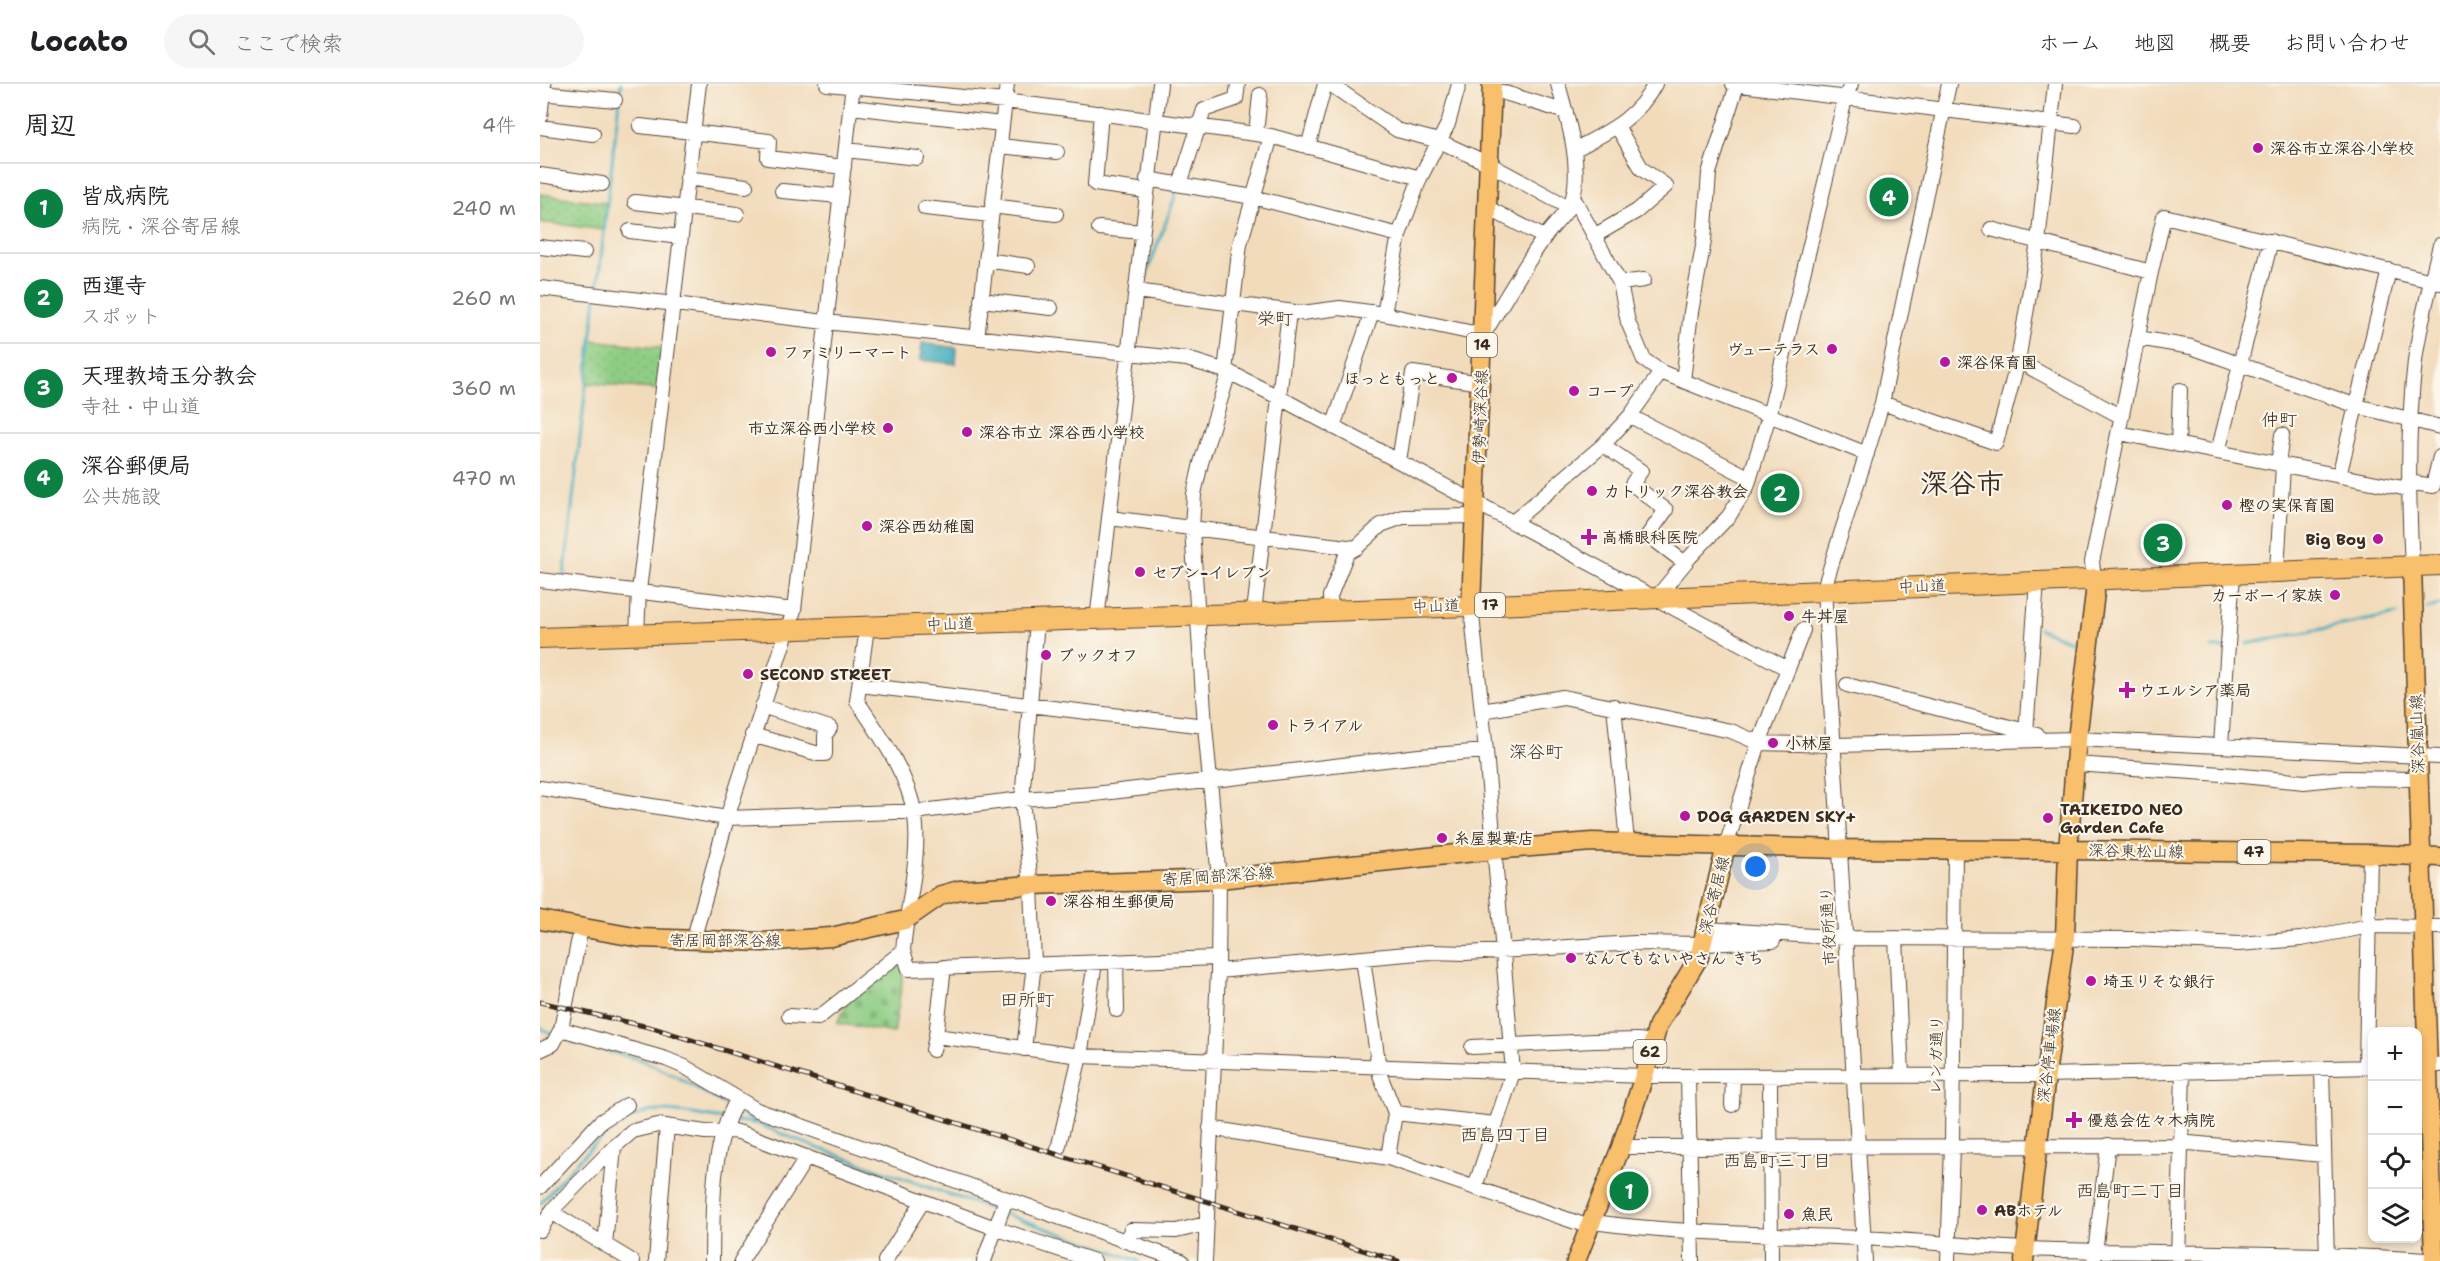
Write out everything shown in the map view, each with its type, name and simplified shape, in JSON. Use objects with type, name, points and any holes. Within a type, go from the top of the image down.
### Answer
[{"type":"highway","name":"中山道","points":[[540,638],[1097,620],[1330,609],[1471,606],[2440,564]]},
{"type":"main road","name":"伊勢崎深谷線","points":[[1471,606],[1492,87]]},
{"type":"main road","name":"深谷嵐山線","points":[[2412,566],[2421,856],[2431,926],[2428,1065],[2434,1133],[2434,1261]]},
{"type":"main road","name":"深谷東松山線","points":[[2094,578],[2095,593],[2077,739],[2068,850],[2440,857]]},
{"type":"main road","name":"寄居岡部深谷線","points":[[540,920],[640,938],[763,942],[831,937],[905,921],[941,895],[959,891],[1031,885],[1219,879],[1592,842],[1726,846]]},
{"type":"main road","name":"深谷寄居線","points":[[1576,1261],[1621,1147],[1644,1076],[1652,1042],[1667,1007],[1695,964],[1705,937],[1726,846],[2068,850]]},
{"type":"main road","name":"深谷停車場線","points":[[2025,1255],[2065,938],[2068,850]]},
{"type":"street","points":[[637,634],[639,591],[699,84]]},
{"type":"street","points":[[827,84],[1005,101],[1156,119],[1271,136],[1420,178]]},
{"type":"street","points":[[976,338],[1007,84]]},
{"type":"street","points":[[1097,620],[1160,84]]},
{"type":"street","points":[[1180,184],[1204,110],[1236,99],[1238,84]]},
{"type":"street","points":[[1308,147],[1325,84]]},
{"type":"street","points":[[1330,84],[1397,130],[1439,141],[1570,202],[1594,236],[1620,283],[1634,339],[1644,360],[1661,372],[1867,454]]},
{"type":"street","points":[[1333,427],[1378,313],[1399,235],[1420,178],[1448,124],[1459,84]]},
{"type":"street","points":[[1136,291],[1289,312],[1320,312],[1340,308],[1378,313],[1483,335],[1544,237],[1570,202],[1574,150],[1558,84]]},
{"type":"street","points":[[1574,150],[1624,123],[1655,84]]},
{"type":"street","points":[[1683,381],[1690,312],[1704,241],[1709,173],[1735,84],[1785,87],[1845,99],[2075,126]]},
{"type":"street","points":[[1657,597],[1685,563],[1730,516],[1747,487],[1769,416],[1845,99],[1851,84]]},
{"type":"street","points":[[1824,589],[1845,516],[1882,404],[1949,84]]},
{"type":"street","points":[[1882,404],[1996,443],[2018,361],[2038,242],[2055,84]]},
{"type":"street","points":[[693,941],[752,735],[794,610],[853,85]]},
{"type":"street","points":[[1492,87],[1566,112]]},
{"type":"street","points":[[540,117],[542,90],[615,100]]},
{"type":"street","points":[[1256,134],[1260,95]]},
{"type":"street","points":[[850,108],[1002,124]]},
{"type":"street","points":[[1101,113],[1095,184],[1180,184],[1253,197],[1399,235]]},
{"type":"street","points":[[640,126],[769,141],[768,158],[844,167]]},
{"type":"street","points":[[1594,236],[1637,211],[1666,186],[1642,169],[1617,126]]},
{"type":"street","points":[[540,127],[593,134]]},
{"type":"street","points":[[1205,1261],[1218,965],[1219,879],[1197,615],[1192,529],[1194,494],[1227,372],[1240,244],[1271,136]]},
{"type":"street","points":[[1000,146],[1056,152]]},
{"type":"street","points":[[846,150],[917,158]]},
{"type":"street","points":[[540,175],[602,184]]},
{"type":"street","points":[[687,178],[746,186]]},
{"type":"street","points":[[782,191],[840,196]]},
{"type":"street","points":[[635,202],[737,214]]},
{"type":"street","points":[[925,208],[1056,214]]},
{"type":"street","points":[[1488,208],[1544,237]]},
{"type":"street","points":[[2094,578],[2092,562],[2164,216],[2436,282]]},
{"type":"street","points":[[1099,228],[1142,232]]},
{"type":"street","points":[[1991,229],[2151,272]]},
{"type":"street","points":[[630,231],[680,237]]},
{"type":"street","points":[[2218,452],[2271,241]]},
{"type":"street","points":[[2412,566],[2408,485],[2409,420],[2415,360],[2436,282],[2440,245]]},
{"type":"street","points":[[540,248],[584,252]]},
{"type":"street","points":[[986,260],[1028,266]]},
{"type":"street","points":[[2339,476],[2389,270]]},
{"type":"street","points":[[1620,283],[1644,280]]},
{"type":"street","points":[[540,288],[825,322],[1186,359],[1227,372],[1281,398],[1399,461],[1476,509],[1514,521],[1788,669]]},
{"type":"street","points":[[981,300],[1051,308]]},
{"type":"street","points":[[1254,612],[1281,398],[1289,312]]},
{"type":"street","points":[[2138,338],[2191,347],[2240,362],[2357,405],[2440,427]]},
{"type":"street","points":[[2018,361],[2122,417]]},
{"type":"street","points":[[1514,521],[1603,445],[1630,416],[1661,372]]},
{"type":"street","points":[[1399,461],[1413,373],[1481,382]]},
{"type":"street","points":[[2178,445],[2180,390]]},
{"type":"street","points":[[1630,416],[1750,478]]},
{"type":"street","points":[[2119,433],[2339,476],[2408,485],[2433,486],[2440,457]]},
{"type":"street","points":[[2277,571],[2282,435]]},
{"type":"street","points":[[1603,445],[1641,471],[1632,484],[1666,510],[1648,535],[1685,563]]},
{"type":"street","points":[[1330,609],[1330,596],[1347,553],[1356,548],[1381,525],[1403,517],[1476,509]]},
{"type":"street","points":[[1109,518],[1356,548]]},
{"type":"street","points":[[2221,745],[2233,573]]},
{"type":"street","points":[[540,580],[794,610]]},
{"type":"street","points":[[2026,733],[2037,581]]},
{"type":"street","name":"市役所通り","points":[[1824,589],[1864,1261]]},
{"type":"street","points":[[1471,606],[1486,751],[1513,1072],[1475,1187]]},
{"type":"street","points":[[1024,1049],[1034,964],[1031,885],[1022,799],[1037,621]]},
{"type":"street","points":[[867,627],[857,701],[878,731],[909,792],[913,810],[916,849],[905,921],[903,951],[909,969],[1116,961],[1218,965],[1363,959],[1429,952],[1504,951],[1635,944],[1705,937],[2065,938],[2239,944],[2301,939],[2370,926],[2431,926]]},
{"type":"street","points":[[1726,846],[1759,743],[1803,630]]},
{"type":"street","points":[[860,685],[1205,726]]},
{"type":"street","points":[[1847,685],[2026,733],[2077,739]]},
{"type":"street","points":[[1482,711],[1563,697],[1731,731],[1759,743],[1835,745],[2077,739],[2440,757]]},
{"type":"street","points":[[752,735],[825,754],[825,735],[830,728],[762,706]]},
{"type":"street","points":[[1614,706],[1627,842]]},
{"type":"street","points":[[540,788],[727,818],[913,810],[1094,794],[1419,756],[1486,751]]},
{"type":"street","points":[[2075,764],[2304,782],[2343,778],[2418,779]]},
{"type":"street","name":"レンガ通り","points":[[1948,1261],[1952,1146],[1955,850]]},
{"type":"street","points":[[2369,1027],[2370,854]]},
{"type":"street","points":[[540,1036],[546,1047],[561,1029],[581,927]]},
{"type":"street","points":[[1896,938],[1902,1075]]},
{"type":"street","points":[[789,1016],[818,1018],[903,951]]},
{"type":"street","points":[[1363,959],[1379,1068],[1395,1113],[1388,1158]]},
{"type":"street","points":[[1116,961],[1117,1010]]},
{"type":"street","points":[[1058,1149],[1067,1102],[1080,1056],[1095,963]]},
{"type":"street","points":[[944,967],[935,1043],[1024,1049],[1080,1056],[1688,1077],[2046,1075],[2368,1067]]},
{"type":"street","points":[[561,1029],[676,1063],[731,1115],[742,1133],[923,1201],[1094,1261]]},
{"type":"street","points":[[1472,1047],[1638,1040],[1652,1042]]},
{"type":"street","points":[[2322,1069],[2327,1258]]},
{"type":"street","points":[[2179,1256],[2183,1071]]},
{"type":"street","points":[[1688,1077],[1692,1261]]},
{"type":"street","points":[[1732,1105],[1733,1077]]},
{"type":"street","points":[[1770,1077],[1772,1261]]},
{"type":"street","points":[[540,1187],[600,1122],[627,1105]]},
{"type":"street","points":[[540,1230],[551,1212],[614,1147],[633,1131],[658,1125],[705,1132],[731,1115],[757,1110],[1005,1201],[1182,1261]]},
{"type":"street","points":[[1395,1113],[1495,1124]]},
{"type":"street","points":[[712,1261],[718,1152],[731,1115]]},
{"type":"street","points":[[656,1261],[668,1126]]},
{"type":"street","points":[[1210,1128],[1388,1158],[1591,1224],[1692,1232],[1863,1238],[1948,1244],[2025,1255],[2440,1261]]},
{"type":"street","points":[[1621,1147],[2182,1145],[2189,1143],[2324,1155]]},
{"type":"street","points":[[2094,1256],[2108,1145]]},
{"type":"street","points":[[609,1252],[614,1147]]},
{"type":"street","points":[[741,1261],[807,1157]]},
{"type":"street","points":[[885,1261],[923,1201]]},
{"type":"street","points":[[984,1261],[1005,1201]]},
{"type":"street","points":[[551,1212],[609,1252],[632,1261]]},
{"type":"street","points":[[1126,1241],[1131,1230],[1176,1231],[1206,1224]]},
{"type":"green space","points":[[540,194],[607,203],[604,230],[540,222]]},
{"type":"green space","points":[[591,340],[667,348],[662,390],[587,383]]},
{"type":"green space","points":[[897,960],[904,961],[904,969],[894,1033],[837,1023],[850,998]]},
{"type":"water","points":[[922,343],[957,348],[956,364],[920,360]]},
{"type":"waterway","points":[[597,292],[621,84]]},
{"type":"waterway","points":[[1142,287],[1175,197],[1175,188]]},
{"type":"waterway","points":[[564,578],[596,298]]},
{"type":"waterway","points":[[2427,608],[2440,605]]},
{"type":"waterway","points":[[2247,644],[2397,614]]},
{"type":"waterway","points":[[2039,629],[2076,643]]},
{"type":"waterway","points":[[2212,648],[2224,648]]},
{"type":"waterway","points":[[540,1027],[551,1034]]},
{"type":"waterway","points":[[572,1042],[642,1060],[728,1106]]},
{"type":"waterway","points":[[540,1204],[593,1146],[608,1133],[641,1114],[666,1111],[723,1119]]},
{"type":"waterway","points":[[737,1111],[760,1125],[815,1147],[996,1211]]},
{"type":"waterway","points":[[732,1120],[758,1124]]},
{"type":"waterway","points":[[1005,1214],[1139,1261]]},
{"type":"railway","points":[[540,1002],[653,1028],[1398,1261]]},
{"type":"place","name":"深谷市立深谷小学校","points":[[2258,148]]},
{"type":"place","name":"深谷郵便局","points":[[1889,197]]},
{"type":"place","name":"ヴューテラス","points":[[1832,349]]},
{"type":"place","name":"ファミリーマート","points":[[771,352]]},
{"type":"place","name":"深谷保育園","points":[[1945,362]]},
{"type":"place","name":"ほっともっと","points":[[1452,378]]},
{"type":"place","name":"コープ","points":[[1574,391]]},
{"type":"place","name":"市立深谷西小学校","points":[[888,428]]},
{"type":"place","name":"深谷市立 深谷西小学校","points":[[967,432]]},
{"type":"place","name":"カトリック深谷教会","points":[[1592,491]]},
{"type":"place","name":"西運寺","points":[[1780,493]]},
{"type":"place","name":"樫の実保育園","points":[[2227,505]]},
{"type":"place","name":"深谷西幼稚園","points":[[867,526]]},
{"type":"place","name":"高橋眼科医院","points":[[1589,537]]},
{"type":"place","name":"Big Boy","points":[[2378,539]]},
{"type":"place","name":"天理教埼玉分教会","points":[[2163,543]]},
{"type":"place","name":"セブン-イレブン","points":[[1140,572]]},
{"type":"place","name":"カーボーイ家族","points":[[2335,595]]},
{"type":"place","name":"牛丼屋","points":[[1789,616]]},
{"type":"place","name":"ブックオフ","points":[[1046,655]]},
{"type":"place","name":"SECOND STREET","points":[[748,674]]},
{"type":"place","name":"ウエルシア薬局","points":[[2127,690]]},
{"type":"place","name":"トライアル","points":[[1273,725]]},
{"type":"place","name":"小林屋","points":[[1773,743]]},
{"type":"place","name":"DOG GARDEN SKY+","points":[[1685,816]]},
{"type":"place","name":"TAIKEIDO NEO Garden Cafe","points":[[2048,818]]},
{"type":"place","name":"糸屋製菓店","points":[[1442,838]]},
{"type":"place","name":"深谷相生郵便局","points":[[1051,901]]},
{"type":"place","name":"なんでもないやさん きち","points":[[1571,958]]},
{"type":"place","name":"埼玉りそな銀行","points":[[2091,981]]},
{"type":"place","name":"優慈会佐々木病院","points":[[2074,1120]]},
{"type":"place","name":"皆成病院","points":[[1629,1191]]},
{"type":"place","name":"ABホテル","points":[[1982,1210]]},
{"type":"place","name":"魚民","points":[[1789,1214]]},
{"type":"district","name":"栄町","points":[[1275,319]]},
{"type":"district","name":"仲町","points":[[2279,420]]},
{"type":"district","name":"深谷市","points":[[1962,483]]},
{"type":"district","name":"深谷町","points":[[1536,752]]},
{"type":"district","name":"田所町","points":[[1027,1000]]},
{"type":"district","name":"西島四丁目","points":[[1505,1135]]},
{"type":"district","name":"西島町三丁目","points":[[1777,1161]]},
{"type":"district","name":"西島町二丁目","points":[[2130,1191]]}]
